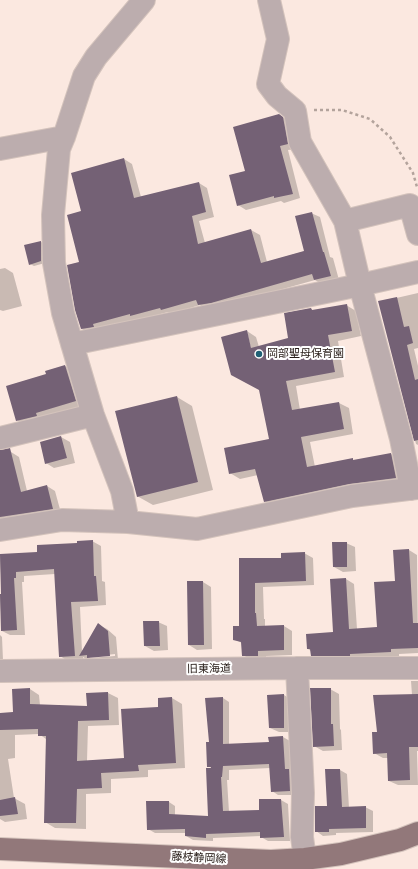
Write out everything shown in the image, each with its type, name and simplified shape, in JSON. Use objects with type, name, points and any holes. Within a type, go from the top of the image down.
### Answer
[{"type":"main road","name":"藤枝静岡線","points":[[0,849],[271,861],[305,859],[341,854],[400,840],[418,833]]},
{"type":"street","points":[[128,522],[122,491],[93,415],[62,314],[54,263],[53,215],[59,149],[84,76],[96,57],[144,0]]},
{"type":"street","points":[[0,530],[62,520],[128,522],[197,529],[352,496],[414,489],[360,285],[345,221],[300,142],[295,111],[277,96],[268,84],[278,39],[269,0]]},
{"type":"street","points":[[0,149],[64,137]]},
{"type":"street","points":[[345,221],[415,199],[418,234]]},
{"type":"street","points":[[72,344],[418,272]]},
{"type":"street","points":[[0,438],[93,415]]},
{"type":"street","points":[[297,668],[303,793],[302,837],[305,859]]},
{"type":"street","name":"旧東海道","points":[[0,671],[418,668]]},
{"type":"path","points":[[295,111],[342,110],[370,119],[390,137],[413,173],[415,199]]},
{"type":"building","points":[[279,114],[283,117],[288,144],[280,146],[293,194],[274,198],[274,196],[237,206],[229,175],[245,171],[233,127]]},
{"type":"building","points":[[124,158],[134,198],[199,182],[206,212],[192,216],[198,244],[251,229],[261,263],[304,251],[295,216],[312,212],[331,276],[314,280],[312,274],[211,303],[198,305],[196,300],[161,310],[160,308],[130,316],[130,314],[93,324],[94,327],[81,329],[75,310],[67,265],[79,262],[67,215],[81,211],[71,173]]},
{"type":"building","points":[[41,241],[41,261],[29,265],[24,245]]},
{"type":"building","points":[[397,297],[404,327],[409,326],[413,343],[407,345],[415,380],[418,379],[418,440],[414,441],[378,301]]},
{"type":"building","points":[[347,304],[352,331],[328,335],[335,372],[286,381],[292,410],[339,402],[344,429],[301,437],[307,467],[353,458],[353,460],[391,453],[396,478],[349,484],[264,502],[255,469],[229,474],[224,448],[269,439],[259,390],[231,375],[221,337],[247,330],[251,348],[288,338],[284,313]]},
{"type":"building","points":[[65,365],[76,401],[36,413],[37,416],[16,421],[6,386],[46,374],[45,371]]},
{"type":"building","points":[[177,396],[198,482],[137,497],[115,411]]},
{"type":"building","points":[[61,436],[67,458],[45,464],[40,442]]},
{"type":"building","points":[[10,448],[21,492],[47,485],[53,509],[0,517],[0,450]]},
{"type":"building","points":[[93,540],[94,576],[96,576],[98,601],[71,602],[75,656],[59,657],[54,569],[16,572],[16,578],[14,578],[17,630],[1,631],[0,554],[37,552],[37,545],[77,543],[77,541]]},
{"type":"building","points":[[332,542],[347,542],[347,567],[333,567]]},
{"type":"building","points":[[409,549],[413,623],[418,623],[418,648],[391,649],[391,652],[350,654],[350,656],[311,656],[310,649],[307,649],[306,634],[333,632],[330,579],[346,578],[349,629],[377,627],[374,582],[395,581],[393,550]]},
{"type":"building","points":[[305,552],[306,581],[255,583],[255,613],[257,626],[284,625],[284,650],[258,651],[258,656],[242,656],[241,642],[233,640],[233,626],[239,626],[239,558],[281,558],[281,553]]},
{"type":"building","points":[[187,581],[203,581],[204,645],[188,645]]},
{"type":"building","points":[[143,621],[159,621],[160,646],[144,646]]},
{"type":"building","points":[[98,623],[108,631],[110,656],[87,658],[87,655],[79,656]]},
{"type":"building","points":[[30,688],[30,704],[87,706],[86,693],[108,692],[109,720],[78,721],[77,761],[124,758],[121,709],[158,707],[158,698],[172,697],[176,763],[138,765],[139,771],[101,773],[102,788],[77,789],[76,823],[44,823],[46,736],[38,736],[38,729],[0,730],[0,713],[13,712],[12,689]]},
{"type":"building","points":[[310,688],[331,688],[331,724],[333,724],[334,746],[313,747]]},
{"type":"building","points":[[284,694],[284,728],[269,728],[267,695]]},
{"type":"building","points":[[418,694],[418,747],[409,747],[410,780],[388,781],[387,753],[373,754],[372,732],[377,732],[373,695]]},
{"type":"building","points":[[223,697],[223,744],[269,742],[268,737],[283,736],[285,769],[289,769],[290,791],[271,792],[269,764],[223,766],[221,777],[223,811],[259,810],[259,799],[281,799],[284,837],[260,838],[260,832],[206,834],[206,838],[185,836],[185,829],[147,830],[146,801],[169,801],[169,814],[208,816],[206,768],[211,767],[207,767],[206,742],[209,742],[205,698]]},
{"type":"building","points":[[325,769],[340,769],[342,807],[366,806],[366,828],[329,829],[329,832],[315,832],[315,806],[327,806]]},
{"type":"building","points":[[15,797],[18,814],[0,816],[0,800]]},
{"type":"place","name":"岡部聖母保育園","points":[[259,354]]}]
